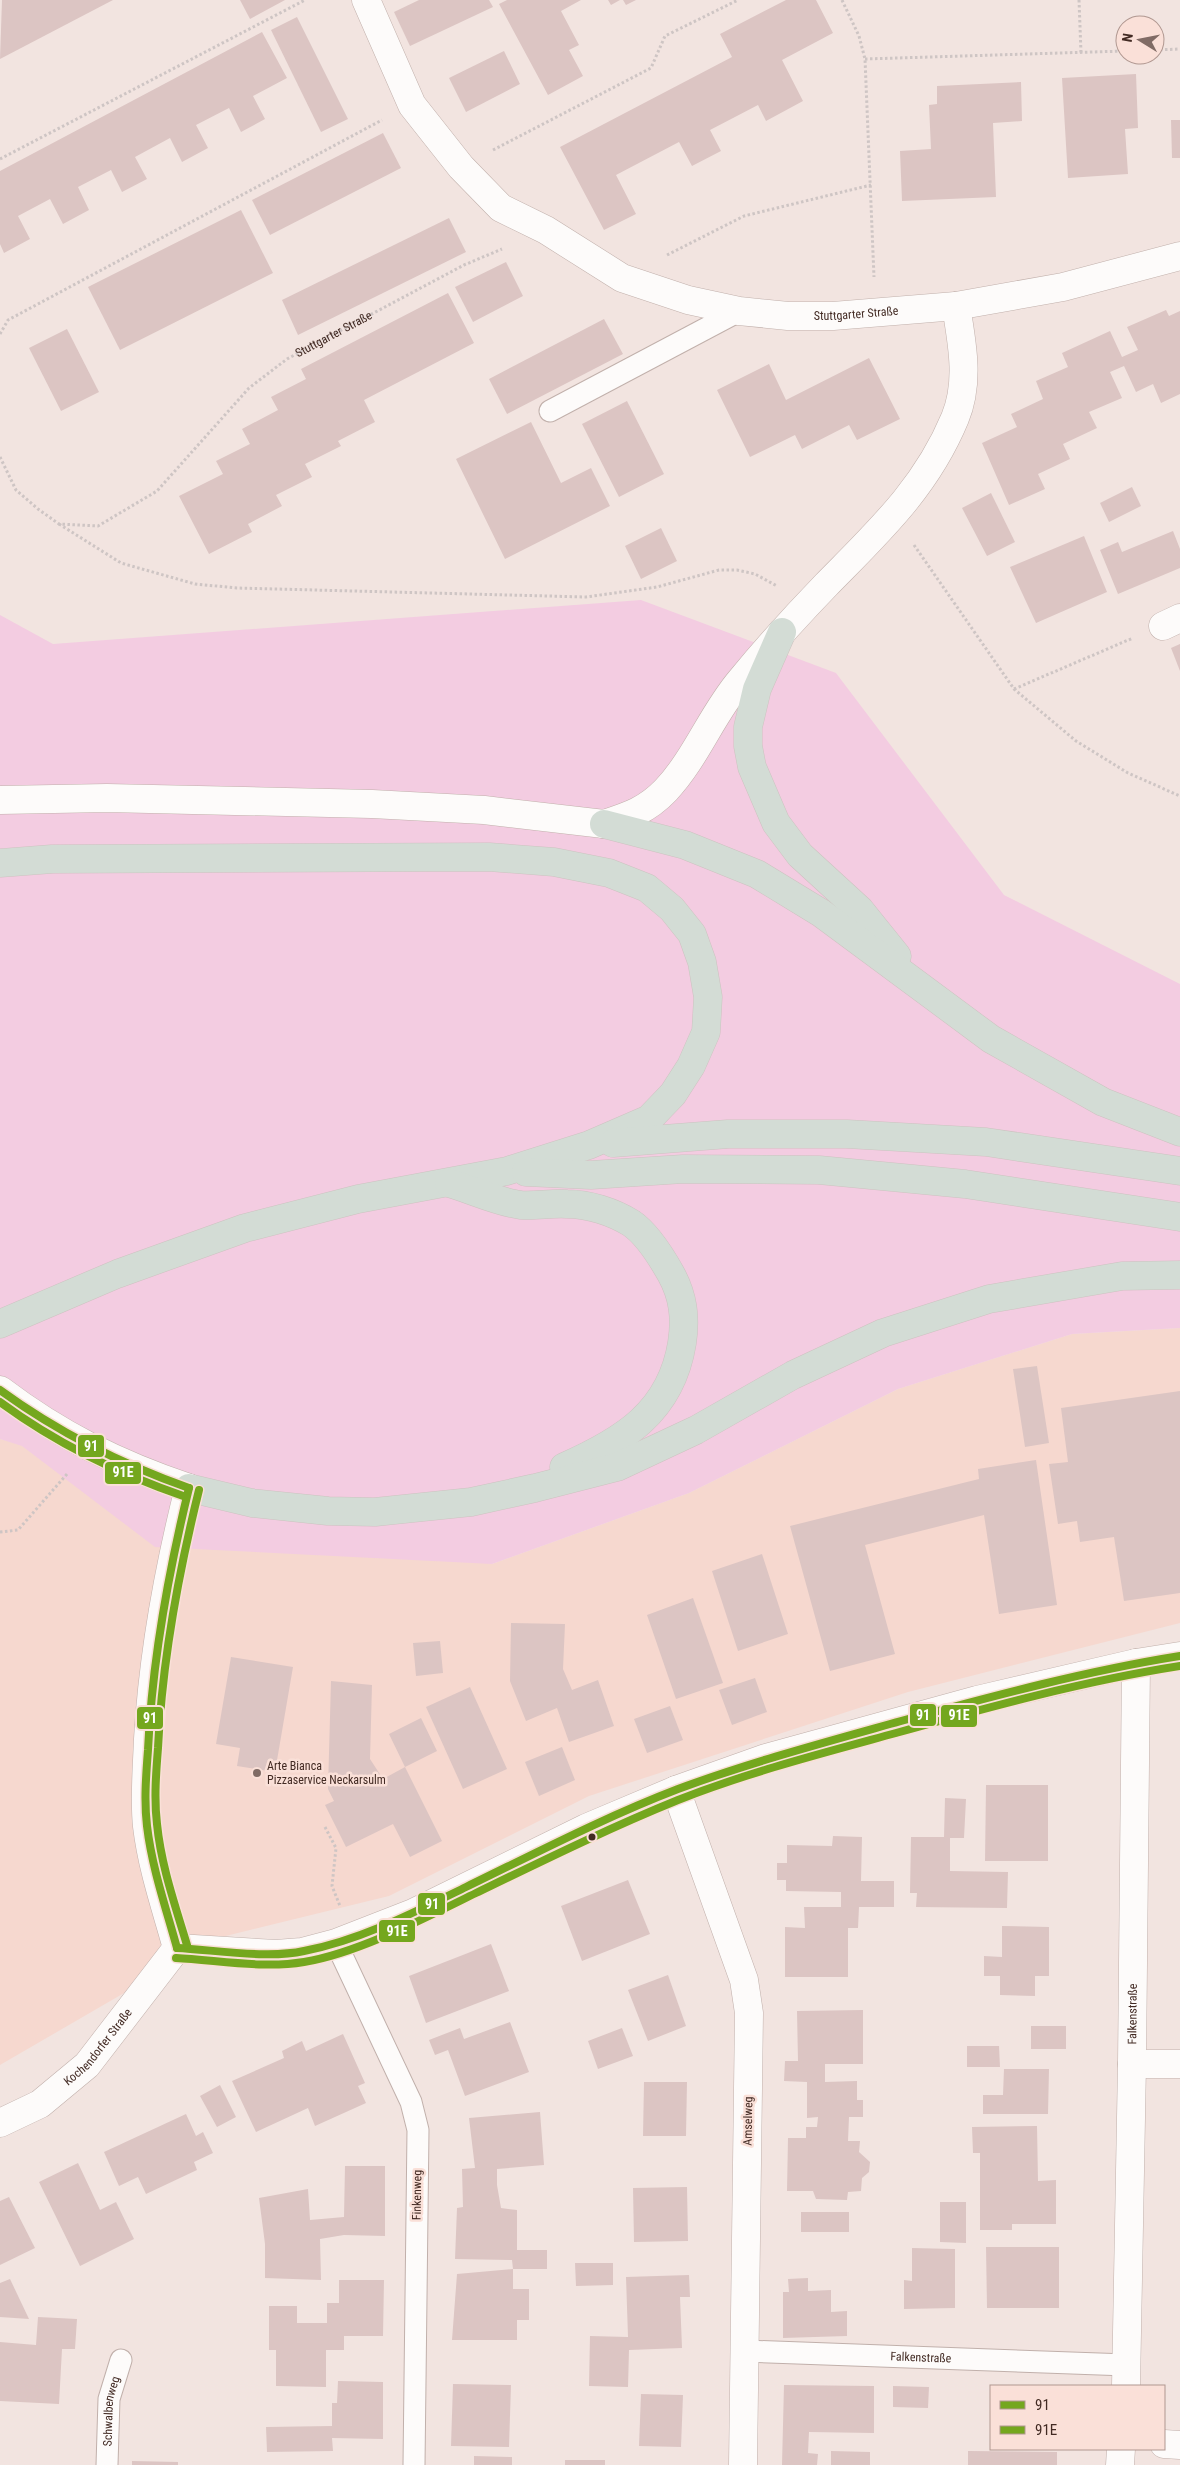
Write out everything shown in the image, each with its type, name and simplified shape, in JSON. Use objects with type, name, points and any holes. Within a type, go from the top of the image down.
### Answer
[{"type":"highway","points":[[782,632],[757,689],[748,727],[748,746],[752,768],[776,823],[800,855],[860,910],[917,983]]},
{"type":"highway","points":[[604,824],[685,845],[757,874],[821,912],[991,1039],[1103,1102],[1180,1132]]},
{"type":"highway","points":[[0,863],[62,859],[489,857],[554,862],[609,873],[646,888],[672,909],[692,934],[702,962],[708,997],[706,1032],[691,1066],[673,1094],[649,1119],[589,1145],[507,1171],[444,1181],[358,1199],[245,1228],[118,1274],[0,1324]]},
{"type":"highway","points":[[589,1145],[728,1134],[847,1134],[986,1142],[1180,1171]]},
{"type":"highway","points":[[507,1171],[591,1175],[683,1169],[819,1170],[965,1184],[1180,1218]]},
{"type":"highway","points":[[444,1181],[521,1205],[568,1204],[601,1209],[633,1224],[660,1255],[681,1292],[685,1324],[679,1361],[666,1392],[639,1424],[603,1449],[533,1481],[471,1502]]},
{"type":"highway","points":[[189,1488],[252,1503],[328,1511],[375,1512],[471,1502],[617,1467],[696,1430],[793,1375],[882,1333],[990,1298],[1122,1276],[1180,1275]]},
{"type":"street","name":"Stuttgarter Straße","points":[[366,0],[412,105],[460,167],[501,208],[546,230],[622,278],[688,300],[739,312],[788,316],[876,313],[956,306],[1063,287],[1180,256]]},
{"type":"street","points":[[0,800],[106,798],[372,804],[484,810],[604,824],[637,814],[667,789],[698,746],[718,710],[808,603],[894,516],[938,454],[956,416],[963,387],[963,354],[956,306]]},
{"type":"street","points":[[0,1390],[28,1411],[85,1445],[135,1469],[189,1488],[169,1569],[157,1643],[150,1700],[146,1774],[147,1825],[153,1864],[177,1948],[276,1954],[302,1952],[344,1940],[414,1913],[542,1848],[676,1790],[766,1758],[977,1700],[1136,1662],[1180,1656]]},
{"type":"street","name":"Falkenstraße","points":[[1126,2376],[1132,2064],[1136,1662]]},
{"type":"street","name":"Amselweg","points":[[676,1790],[744,1980],[749,2013],[743,2465]]},
{"type":"street","name":"Kochendorfer Straße","points":[[0,2123],[40,2104],[87,2065],[177,1948]]},
{"type":"street","points":[[1132,2064],[1180,2064]]},
{"type":"street","points":[[1165,2444],[1180,2445]]},
{"type":"street","points":[[1120,2465],[1121,2450]]},
{"type":"lane","points":[[550,411],[739,312]]},
{"type":"lane","name":"Finkenweg","points":[[344,1940],[411,2102],[418,2130],[414,2465]]},
{"type":"lane","name":"Falkenstraße","points":[[745,2351],[1126,2376]]},
{"type":"lane","name":"Schwalbenweg","points":[[107,2465],[109,2399],[121,2360]]},
{"type":"path","points":[[0,159],[305,0]]},
{"type":"path","points":[[460,167],[651,68],[665,36],[738,0]]},
{"type":"path","points":[[842,0],[859,36],[865,59],[876,313]]},
{"type":"path","points":[[1079,0],[1081,53]]},
{"type":"path","points":[[1165,50],[1180,49]]},
{"type":"path","points":[[865,59],[1115,51]]},
{"type":"path","points":[[0,334],[8,320],[412,105]]},
{"type":"path","points":[[622,278],[744,216],[871,185]]},
{"type":"path","name":"Stuttgarter Straße","points":[[59,524],[98,526],[157,491],[250,388],[287,359],[464,265],[546,230]]},
{"type":"path","points":[[0,457],[16,490],[59,524],[120,563],[195,584],[237,588],[586,597],[657,587],[719,570],[737,570],[755,574],[808,603]]},
{"type":"path","points":[[894,516],[1014,689],[1076,741],[1128,774],[1180,796]]},
{"type":"path","points":[[1014,689],[1171,622]]},
{"type":"path","points":[[0,1532],[18,1530],[67,1474]]},
{"type":"path","points":[[325,1826],[336,1848],[332,1886],[344,1940]]},
{"type":"shaded area","points":[[641,600],[836,673],[1004,895],[1180,984],[1180,1328],[1072,1334],[898,1389],[689,1493],[492,1564],[155,1547],[22,1446],[0,1439],[0,615],[53,644]]},
{"type":"shaded area","points":[[1180,1328],[1180,1623],[908,1692],[589,1796],[389,1896],[177,1948],[131,1989],[0,2065],[0,1439],[492,1564],[689,1493],[898,1389],[1072,1334]]},
{"type":"building","points":[[2,0],[113,0],[0,59]]},
{"type":"building","points":[[240,0],[285,0],[250,19]]},
{"type":"building","points":[[419,0],[489,0],[493,7],[410,46],[394,12]]},
{"type":"building","points":[[507,0],[581,0],[561,11],[579,45],[569,50],[583,76],[548,95],[499,4]]},
{"type":"building","points":[[608,0],[620,0],[611,5]]},
{"type":"building","points":[[623,0],[636,0],[626,5]]},
{"type":"building","points":[[786,0],[816,0],[833,33],[782,60],[803,101],[766,121],[758,105],[710,130],[721,151],[692,166],[679,142],[616,175],[636,214],[604,230],[560,147],[732,57],[720,34]]},
{"type":"building","points":[[297,17],[348,119],[321,132],[271,30]]},
{"type":"building","points":[[262,32],[287,78],[253,96],[265,119],[241,132],[229,108],[196,125],[208,148],[182,162],[170,138],[135,157],[147,179],[122,192],[111,170],[78,187],[89,210],[63,224],[50,199],[18,216],[30,239],[4,253],[0,244],[0,171]]},
{"type":"building","points":[[504,51],[520,84],[466,112],[449,78]]},
{"type":"building","points":[[1136,74],[1138,128],[1125,129],[1128,174],[1068,178],[1062,78]]},
{"type":"building","points":[[1021,82],[1022,121],[993,123],[996,197],[902,201],[900,151],[931,149],[929,105],[937,104],[937,86]]},
{"type":"building","points":[[1171,120],[1180,120],[1180,158],[1172,158]]},
{"type":"building","points":[[383,133],[401,168],[270,235],[252,200]]},
{"type":"building","points":[[241,210],[273,273],[120,350],[88,287]]},
{"type":"building","points":[[449,218],[466,252],[298,335],[282,300]]},
{"type":"building","points":[[506,262],[523,296],[473,322],[455,287]]},
{"type":"building","points":[[448,293],[474,343],[364,400],[375,422],[338,441],[341,446],[305,464],[312,477],[276,495],[282,506],[248,524],[252,532],[209,554],[179,496],[223,474],[216,461],[250,444],[242,429],[278,410],[271,397],[306,379],[301,369]]},
{"type":"building","points":[[1166,310],[1169,316],[1180,311],[1180,394],[1161,403],[1153,384],[1136,392],[1124,366],[1110,372],[1122,398],[1089,412],[1097,428],[1063,444],[1070,459],[1038,474],[1045,489],[1009,505],[982,443],[1017,427],[1011,414],[1043,399],[1036,381],[1068,367],[1062,353],[1110,331],[1122,357],[1138,350],[1127,327]]},
{"type":"building","points":[[604,319],[623,354],[507,414],[489,379]]},
{"type":"building","points":[[67,329],[99,392],[61,411],[29,348]]},
{"type":"building","points":[[869,358],[900,419],[857,440],[849,425],[802,449],[795,435],[750,457],[717,390],[769,364],[786,400]]},
{"type":"building","points":[[627,401],[664,474],[619,497],[582,424]]},
{"type":"building","points":[[531,422],[561,483],[591,468],[610,506],[505,559],[456,459]]},
{"type":"building","points":[[1132,487],[1141,506],[1109,522],[1100,503]]},
{"type":"building","points":[[991,493],[1015,542],[987,556],[962,508]]},
{"type":"building","points":[[661,528],[677,561],[641,579],[625,546]]},
{"type":"building","points":[[1173,531],[1180,549],[1180,568],[1118,594],[1100,550],[1118,542],[1122,552]]},
{"type":"building","points":[[1084,536],[1107,592],[1036,623],[1010,567]]},
{"type":"building","points":[[1180,644],[1180,671],[1171,648]]},
{"type":"building","points":[[1037,1366],[1049,1443],[1025,1447],[1013,1369]]},
{"type":"building","points":[[1180,1391],[1180,1593],[1124,1601],[1114,1537],[1080,1542],[1077,1521],[1058,1524],[1049,1464],[1068,1462],[1061,1408]]},
{"type":"building","points":[[1036,1460],[1057,1605],[999,1614],[984,1515],[865,1545],[895,1654],[830,1671],[790,1526],[979,1479],[978,1469]]},
{"type":"building","points":[[762,1554],[788,1634],[738,1651],[712,1571]]},
{"type":"building","points":[[693,1598],[723,1683],[676,1699],[647,1615]]},
{"type":"building","points":[[511,1623],[565,1624],[563,1669],[572,1690],[598,1680],[614,1726],[569,1742],[557,1708],[526,1721],[510,1681]]},
{"type":"building","points":[[440,1641],[443,1673],[416,1676],[413,1643]]},
{"type":"building","points":[[231,1657],[293,1667],[275,1772],[237,1766],[240,1748],[216,1744]]},
{"type":"building","points":[[755,1678],[767,1712],[732,1725],[719,1690]]},
{"type":"building","points":[[331,1681],[372,1685],[370,1759],[383,1779],[405,1767],[442,1841],[410,1857],[393,1824],[346,1847],[325,1805],[334,1801],[328,1789]]},
{"type":"building","points":[[470,1687],[507,1769],[463,1789],[426,1707]]},
{"type":"building","points":[[670,1706],[683,1740],[647,1753],[634,1719]]},
{"type":"building","points":[[421,1718],[437,1751],[405,1767],[389,1734]]},
{"type":"building","points":[[562,1747],[575,1780],[539,1796],[525,1762]]},
{"type":"building","points":[[986,1785],[1048,1785],[1048,1861],[985,1861]]},
{"type":"building","points":[[945,1798],[966,1799],[964,1838],[950,1838],[950,1871],[1008,1872],[1007,1908],[916,1907],[917,1893],[910,1893],[911,1837],[944,1837]]},
{"type":"building","points":[[833,1836],[862,1837],[861,1881],[894,1881],[894,1907],[859,1907],[858,1928],[848,1928],[848,1977],[785,1977],[785,1927],[805,1928],[804,1907],[841,1907],[841,1892],[786,1891],[786,1880],[777,1880],[777,1863],[787,1863],[787,1845],[832,1846]]},
{"type":"building","points":[[628,1880],[650,1934],[582,1961],[561,1906]]},
{"type":"building","points":[[1002,1926],[1049,1927],[1049,1976],[1035,1976],[1035,1996],[1000,1995],[1000,1976],[984,1976],[984,1956],[1002,1957]]},
{"type":"building","points":[[491,1944],[509,1991],[426,2023],[409,1976]]},
{"type":"building","points":[[668,1975],[686,2026],[648,2041],[628,1990]]},
{"type":"building","points":[[863,2010],[863,2064],[825,2064],[825,2082],[857,2081],[857,2100],[863,2100],[863,2117],[849,2117],[848,2141],[860,2141],[859,2152],[870,2162],[869,2172],[862,2178],[861,2191],[848,2192],[847,2200],[816,2199],[813,2191],[787,2191],[788,2138],[806,2138],[806,2127],[817,2127],[818,2117],[807,2118],[807,2082],[784,2081],[785,2061],[798,2061],[797,2011]]},
{"type":"building","points":[[510,2022],[529,2072],[465,2096],[448,2050],[435,2055],[429,2040],[460,2028],[464,2039]]},
{"type":"building","points":[[1031,2026],[1066,2026],[1066,2049],[1031,2049]]},
{"type":"building","points":[[622,2028],[633,2056],[598,2069],[588,2041]]},
{"type":"building","points":[[343,2034],[365,2083],[358,2086],[366,2103],[315,2126],[308,2108],[256,2132],[232,2081],[284,2058],[282,2051],[302,2041],[306,2051]]},
{"type":"building","points":[[967,2046],[999,2046],[1000,2067],[967,2067]]},
{"type":"building","points":[[1004,2069],[1049,2069],[1048,2114],[983,2114],[983,2095],[1003,2095]]},
{"type":"building","points":[[644,2082],[687,2082],[686,2136],[643,2136]]},
{"type":"building","points":[[220,2085],[236,2117],[217,2127],[200,2096]]},
{"type":"building","points":[[540,2112],[544,2165],[497,2169],[497,2185],[501,2208],[517,2210],[517,2250],[547,2250],[547,2269],[513,2269],[512,2260],[455,2259],[457,2208],[463,2207],[462,2169],[475,2168],[469,2118]]},
{"type":"building","points":[[186,2114],[196,2136],[203,2132],[213,2153],[194,2162],[197,2170],[146,2194],[138,2177],[119,2186],[104,2152]]},
{"type":"building","points":[[1037,2126],[1038,2181],[1056,2180],[1056,2224],[1012,2224],[1012,2230],[980,2230],[980,2153],[973,2153],[972,2127]]},
{"type":"building","points":[[78,2163],[100,2210],[116,2202],[134,2239],[80,2266],[39,2182]]},
{"type":"building","points":[[345,2166],[385,2166],[385,2236],[344,2235],[320,2239],[321,2280],[265,2278],[265,2244],[259,2198],[308,2189],[310,2220],[344,2217]]},
{"type":"building","points":[[687,2187],[688,2241],[634,2242],[633,2188]]},
{"type":"building","points":[[9,2197],[35,2248],[0,2265],[0,2201]]},
{"type":"building","points":[[940,2202],[966,2202],[966,2243],[940,2242]]},
{"type":"building","points":[[801,2212],[849,2212],[849,2232],[801,2232]]},
{"type":"building","points":[[986,2247],[1059,2247],[1059,2308],[987,2308]]},
{"type":"building","points":[[912,2248],[955,2249],[955,2308],[904,2309],[904,2280],[912,2281]]},
{"type":"building","points":[[575,2263],[613,2263],[613,2285],[576,2286]]},
{"type":"building","points":[[513,2269],[513,2289],[529,2289],[529,2320],[517,2320],[517,2340],[452,2340],[457,2274]]},
{"type":"building","points":[[689,2275],[690,2297],[680,2297],[682,2348],[629,2350],[628,2387],[589,2386],[590,2336],[628,2337],[626,2277]]},
{"type":"building","points":[[808,2278],[808,2291],[831,2290],[831,2312],[847,2311],[847,2336],[783,2338],[783,2292],[789,2292],[788,2279]]},
{"type":"building","points":[[10,2279],[29,2319],[0,2317],[0,2283]]},
{"type":"building","points":[[339,2280],[384,2280],[383,2336],[344,2336],[344,2350],[326,2350],[326,2387],[276,2386],[276,2350],[269,2350],[269,2306],[297,2306],[297,2323],[327,2323],[327,2303],[339,2303]]},
{"type":"building","points":[[38,2317],[77,2319],[75,2349],[62,2349],[59,2404],[0,2401],[0,2342],[36,2345]]},
{"type":"building","points":[[338,2381],[383,2382],[383,2439],[332,2438],[333,2451],[267,2452],[266,2427],[332,2426],[332,2403],[337,2403]]},
{"type":"building","points":[[453,2384],[511,2385],[509,2447],[451,2446]]},
{"type":"building","points":[[784,2385],[874,2386],[874,2433],[809,2432],[808,2453],[818,2454],[817,2465],[782,2465]]},
{"type":"building","points":[[893,2386],[929,2387],[928,2408],[893,2407]]},
{"type":"building","points":[[641,2394],[683,2395],[681,2447],[639,2446]]},
{"type":"building","points":[[831,2451],[870,2452],[870,2465],[831,2465]]},
{"type":"building","points":[[968,2451],[1057,2452],[1057,2465],[968,2465]]},
{"type":"building","points":[[474,2456],[512,2457],[512,2465],[474,2465]]},
{"type":"building","points":[[565,2460],[605,2460],[605,2465],[565,2465]]},
{"type":"building","points":[[132,2461],[178,2462],[178,2465],[132,2465]]},
{"type":"transit line","name":"91","points":[[0,1390],[22,1406],[91,1446],[139,1469],[189,1488]]},
{"type":"transit line","name":"91E","points":[[0,1402],[44,1431],[89,1457],[186,1497]]},
{"type":"transit line","name":"91","points":[[177,1948],[152,1857],[147,1826],[146,1788],[150,1717],[157,1651],[174,1553],[189,1488]]},
{"type":"transit line","name":"91E","points":[[187,1945],[162,1855],[156,1815],[156,1786],[160,1715],[167,1651],[184,1554],[199,1490]]},
{"type":"transit line","name":"91","points":[[177,1948],[274,1954],[304,1951],[346,1940],[367,1933],[427,1906],[597,1823],[705,1779],[761,1761],[970,1702],[1075,1677],[1180,1656]]},
{"type":"transit line","name":"91E","points":[[176,1958],[272,1965],[304,1962],[346,1951],[391,1934],[627,1822],[705,1790],[814,1756],[1001,1704],[1108,1679],[1180,1666]]},
{"type":"place","name":"Arte Bianca Pizzaservice Neckarsulm","points":[[257,1773]]}]
